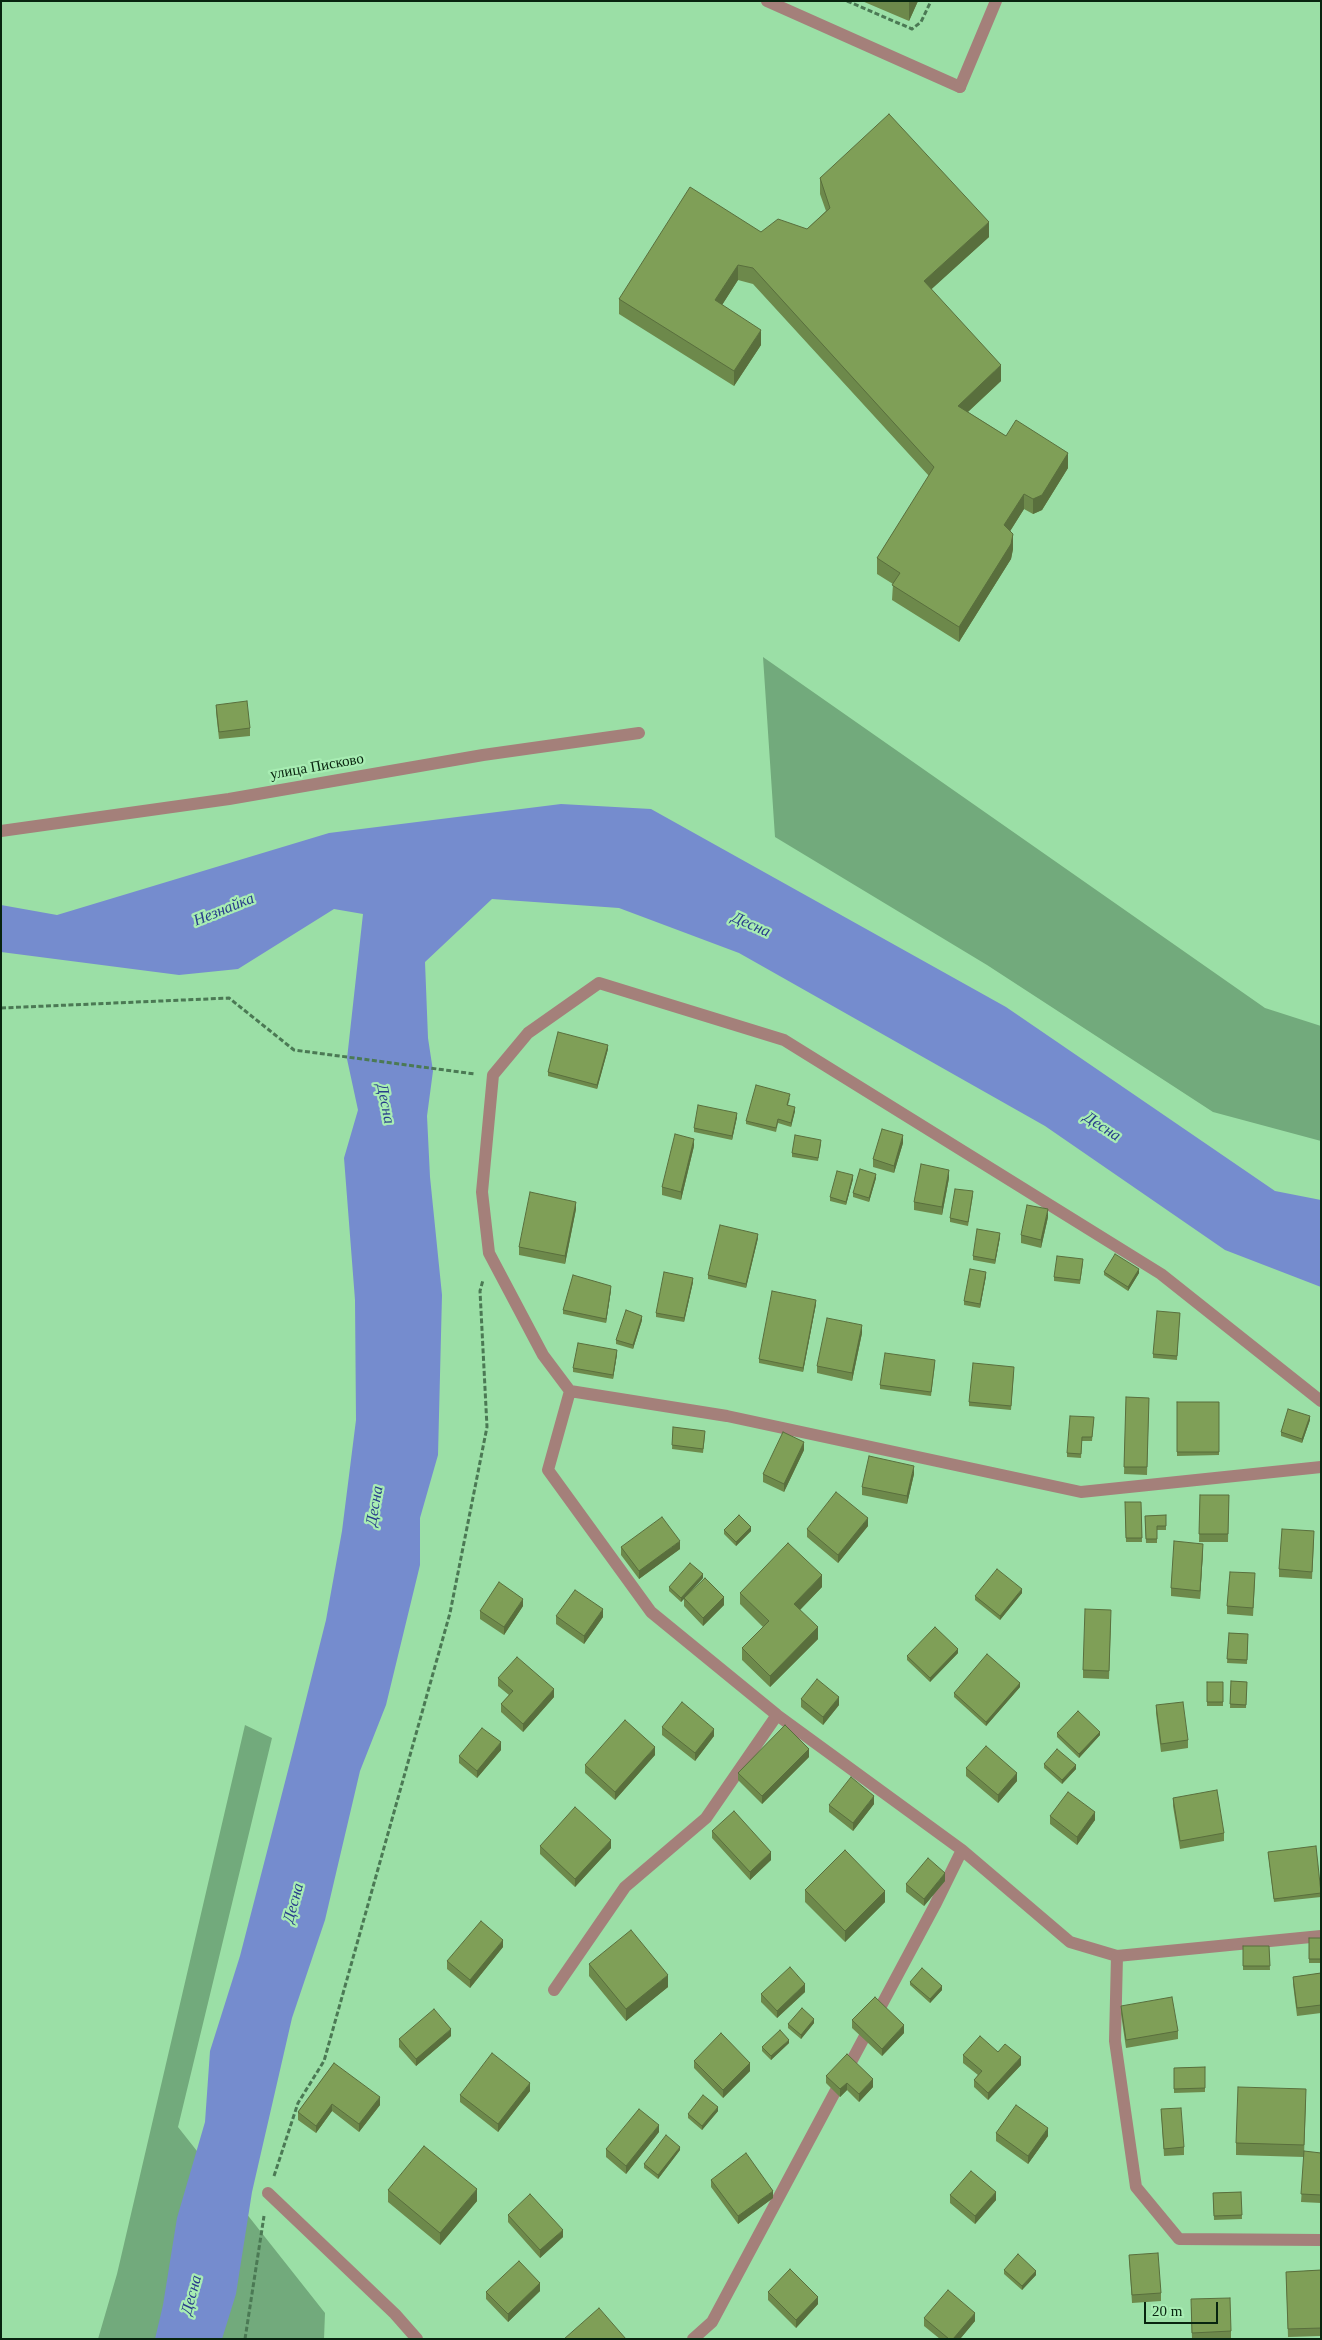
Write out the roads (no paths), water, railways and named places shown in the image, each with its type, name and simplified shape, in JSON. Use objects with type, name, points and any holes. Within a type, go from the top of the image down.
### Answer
[{"type":"street","points":[[767,1],[960,87],[996,1]]},
{"type":"street","name":"улица Писково","points":[[1,831],[229,799],[483,755],[639,732]]},
{"type":"street","points":[[1321,1400],[1161,1274],[784,1040],[599,983],[528,1033],[493,1075],[482,1192],[489,1253],[543,1355],[570,1391],[727,1416],[1080,1492],[1321,1467]]},
{"type":"street","points":[[570,1391],[548,1470],[651,1612],[777,1715],[962,1850],[1070,1942],[1117,1956],[1321,1936]]},
{"type":"street","points":[[554,1990],[625,1887],[706,1818],[777,1715]]},
{"type":"street","points":[[693,2339],[712,2322],[935,1905],[962,1850]]},
{"type":"street","points":[[1117,1956],[1115,2041],[1136,2187],[1179,2239],[1321,2240]]},
{"type":"street","points":[[268,2193],[395,2314],[416,2339]]},
{"type":"water","points":[[561,804],[651,809],[1006,1007],[1275,1191],[1321,1200],[1321,1287],[1225,1250],[1045,1126],[739,953],[619,908],[492,899],[425,962],[428,1038],[433,1071],[427,1116],[430,1177],[442,1295],[438,1455],[420,1518],[420,1565],[386,1705],[360,1771],[325,1920],[292,2018],[252,2192],[236,2294],[222,2339],[155,2339],[163,2305],[177,2218],[205,2122],[210,2051],[240,1956],[293,1751],[326,1620],[342,1531],[356,1420],[355,1300],[344,1158],[358,1110],[347,1059],[363,914],[334,909],[238,969],[179,975],[1,952],[1,905],[57,915],[329,833]]},
{"type":"water label","name":"Незнайка","points":[[224,910]]},
{"type":"water label","name":"Десна","points":[[751,925]]},
{"type":"water label","name":"Десна","points":[[385,1104]]},
{"type":"water label","name":"Десна","points":[[1102,1127]]},
{"type":"water label","name":"Десна","points":[[375,1506]]},
{"type":"water label","name":"Десна","points":[[294,1903]]},
{"type":"water label","name":"Десна","points":[[192,2295]]}]
